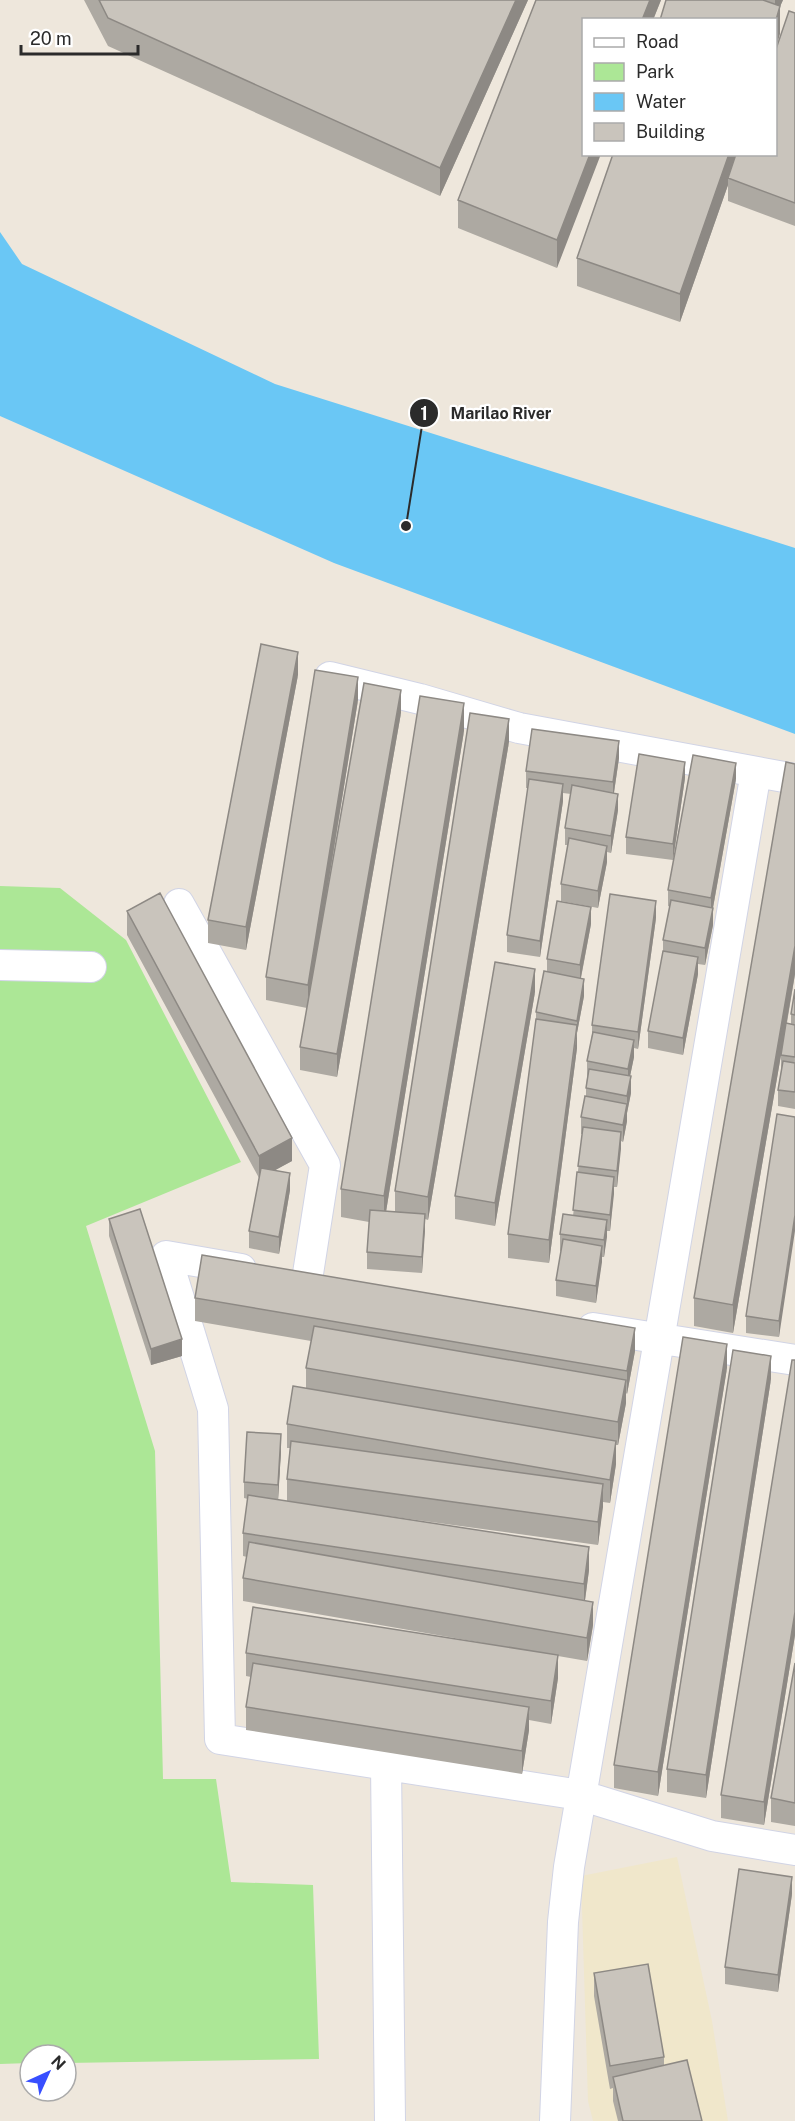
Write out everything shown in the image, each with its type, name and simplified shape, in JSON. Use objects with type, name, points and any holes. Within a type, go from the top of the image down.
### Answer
[{"type":"street","points":[[330,677],[420,699],[519,728],[795,779]]},
{"type":"street","points":[[555,2121],[563,1922],[580,1795],[756,772]]},
{"type":"street","points":[[179,904],[326,1165],[298,1278],[166,1256],[213,1409],[220,1739],[580,1795],[712,1836],[795,1850]]},
{"type":"street","points":[[0,965],[91,967]]},
{"type":"street","points":[[565,1324],[795,1359]]},
{"type":"street","points":[[386,1764],[390,2121]]},
{"type":"shaded area","points":[[677,1857],[712,2021],[728,2121],[593,2121],[588,2101],[581,1876]]},
{"type":"green space","points":[[0,886],[60,888],[126,940],[241,1162],[86,1226],[155,1451],[163,1779],[216,1779],[231,1882],[313,1885],[319,2059],[78,2063],[78,2043],[18,2043],[18,2063],[0,2064]]},
{"type":"water","points":[[0,232],[22,264],[275,384],[795,548],[795,734],[334,563],[0,416]]},
{"type":"building","points":[[99,0],[516,0],[440,168],[108,18]]},
{"type":"building","points":[[536,0],[650,0],[643,18],[582,18],[582,156],[589,156],[557,240],[458,200]]},
{"type":"building","points":[[666,0],[763,0],[780,6],[777,18],[661,18]]},
{"type":"building","points":[[789,11],[795,13],[795,203],[728,178],[735,156],[777,156],[777,46]]},
{"type":"building","points":[[612,156],[728,156],[680,294],[577,258]]},
{"type":"building","points":[[261,644],[298,652],[246,927],[208,920]]},
{"type":"building","points":[[315,670],[358,677],[308,985],[266,977]]},
{"type":"building","points":[[364,683],[401,690],[337,1054],[300,1047]]},
{"type":"building","points":[[420,696],[464,703],[384,1196],[341,1189]]},
{"type":"building","points":[[470,713],[509,719],[428,1197],[395,1191]]},
{"type":"building","points":[[532,729],[619,741],[613,782],[526,771]]},
{"type":"building","points":[[639,754],[685,762],[673,844],[626,837]]},
{"type":"building","points":[[693,755],[736,763],[711,898],[668,890]]},
{"type":"building","points":[[786,762],[795,764],[795,946],[733,1305],[694,1298]]},
{"type":"building","points":[[529,779],[563,784],[540,941],[507,935]]},
{"type":"building","points":[[572,785],[618,794],[611,836],[565,828]]},
{"type":"building","points":[[569,838],[607,846],[598,891],[561,884]]},
{"type":"building","points":[[160,893],[292,1138],[259,1156],[127,911]]},
{"type":"building","points":[[610,894],[656,901],[638,1032],[592,1025]]},
{"type":"building","points":[[671,900],[713,908],[705,948],[663,940]]},
{"type":"building","points":[[557,901],[591,907],[580,965],[547,959]]},
{"type":"building","points":[[663,951],[698,957],[683,1038],[648,1031]]},
{"type":"building","points":[[495,962],[535,969],[495,1203],[455,1196]]},
{"type":"building","points":[[544,971],[584,979],[577,1021],[536,1012]]},
{"type":"building","points":[[795,989],[795,1015],[791,1014]]},
{"type":"building","points":[[536,1019],[577,1025],[549,1240],[508,1234]]},
{"type":"building","points":[[786,1023],[795,1025],[795,1057],[781,1055]]},
{"type":"building","points":[[593,1032],[634,1040],[628,1069],[587,1061]]},
{"type":"building","points":[[783,1061],[795,1063],[795,1092],[778,1090]]},
{"type":"building","points":[[589,1069],[631,1076],[627,1096],[586,1088]]},
{"type":"building","points":[[585,1096],[627,1104],[623,1125],[581,1117]]},
{"type":"building","points":[[777,1114],[795,1117],[795,1215],[779,1321],[746,1316]]},
{"type":"building","points":[[583,1127],[621,1132],[617,1171],[578,1166]]},
{"type":"building","points":[[261,1168],[290,1173],[279,1237],[249,1231]]},
{"type":"building","points":[[577,1172],[614,1177],[610,1215],[573,1210]]},
{"type":"building","points":[[140,1209],[182,1339],[151,1349],[109,1219]]},
{"type":"building","points":[[370,1210],[425,1214],[422,1257],[367,1252]]},
{"type":"building","points":[[563,1214],[607,1220],[604,1240],[560,1234]]},
{"type":"building","points":[[563,1239],[602,1246],[596,1286],[556,1280]]},
{"type":"building","points":[[202,1255],[635,1328],[627,1371],[195,1298]]},
{"type":"building","points":[[314,1326],[626,1380],[618,1422],[306,1368]]},
{"type":"building","points":[[683,1337],[727,1344],[658,1772],[614,1765]]},
{"type":"building","points":[[733,1350],[771,1356],[706,1775],[667,1769]]},
{"type":"building","points":[[792,1360],[795,1360],[795,1612],[764,1802],[721,1795]]},
{"type":"building","points":[[293,1386],[616,1441],[610,1480],[287,1424]]},
{"type":"building","points":[[247,1432],[281,1434],[278,1485],[244,1482]]},
{"type":"building","points":[[291,1441],[603,1484],[598,1522],[287,1479]]},
{"type":"building","points":[[248,1495],[589,1547],[584,1584],[243,1533]]},
{"type":"building","points":[[249,1542],[593,1602],[587,1638],[243,1578]]},
{"type":"building","points":[[253,1607],[558,1655],[551,1701],[246,1653]]},
{"type":"building","points":[[253,1663],[529,1707],[522,1751],[246,1707]]},
{"type":"building","points":[[795,1663],[795,1803],[771,1798]]},
{"type":"building","points":[[739,1869],[792,1877],[778,1975],[725,1967]]},
{"type":"building","points":[[648,1964],[664,2057],[610,2066],[594,1973]]},
{"type":"building","points":[[687,2060],[702,2121],[623,2121],[613,2077]]},
{"type":"place","name":"Marilao River","points":[[406,526]]}]
